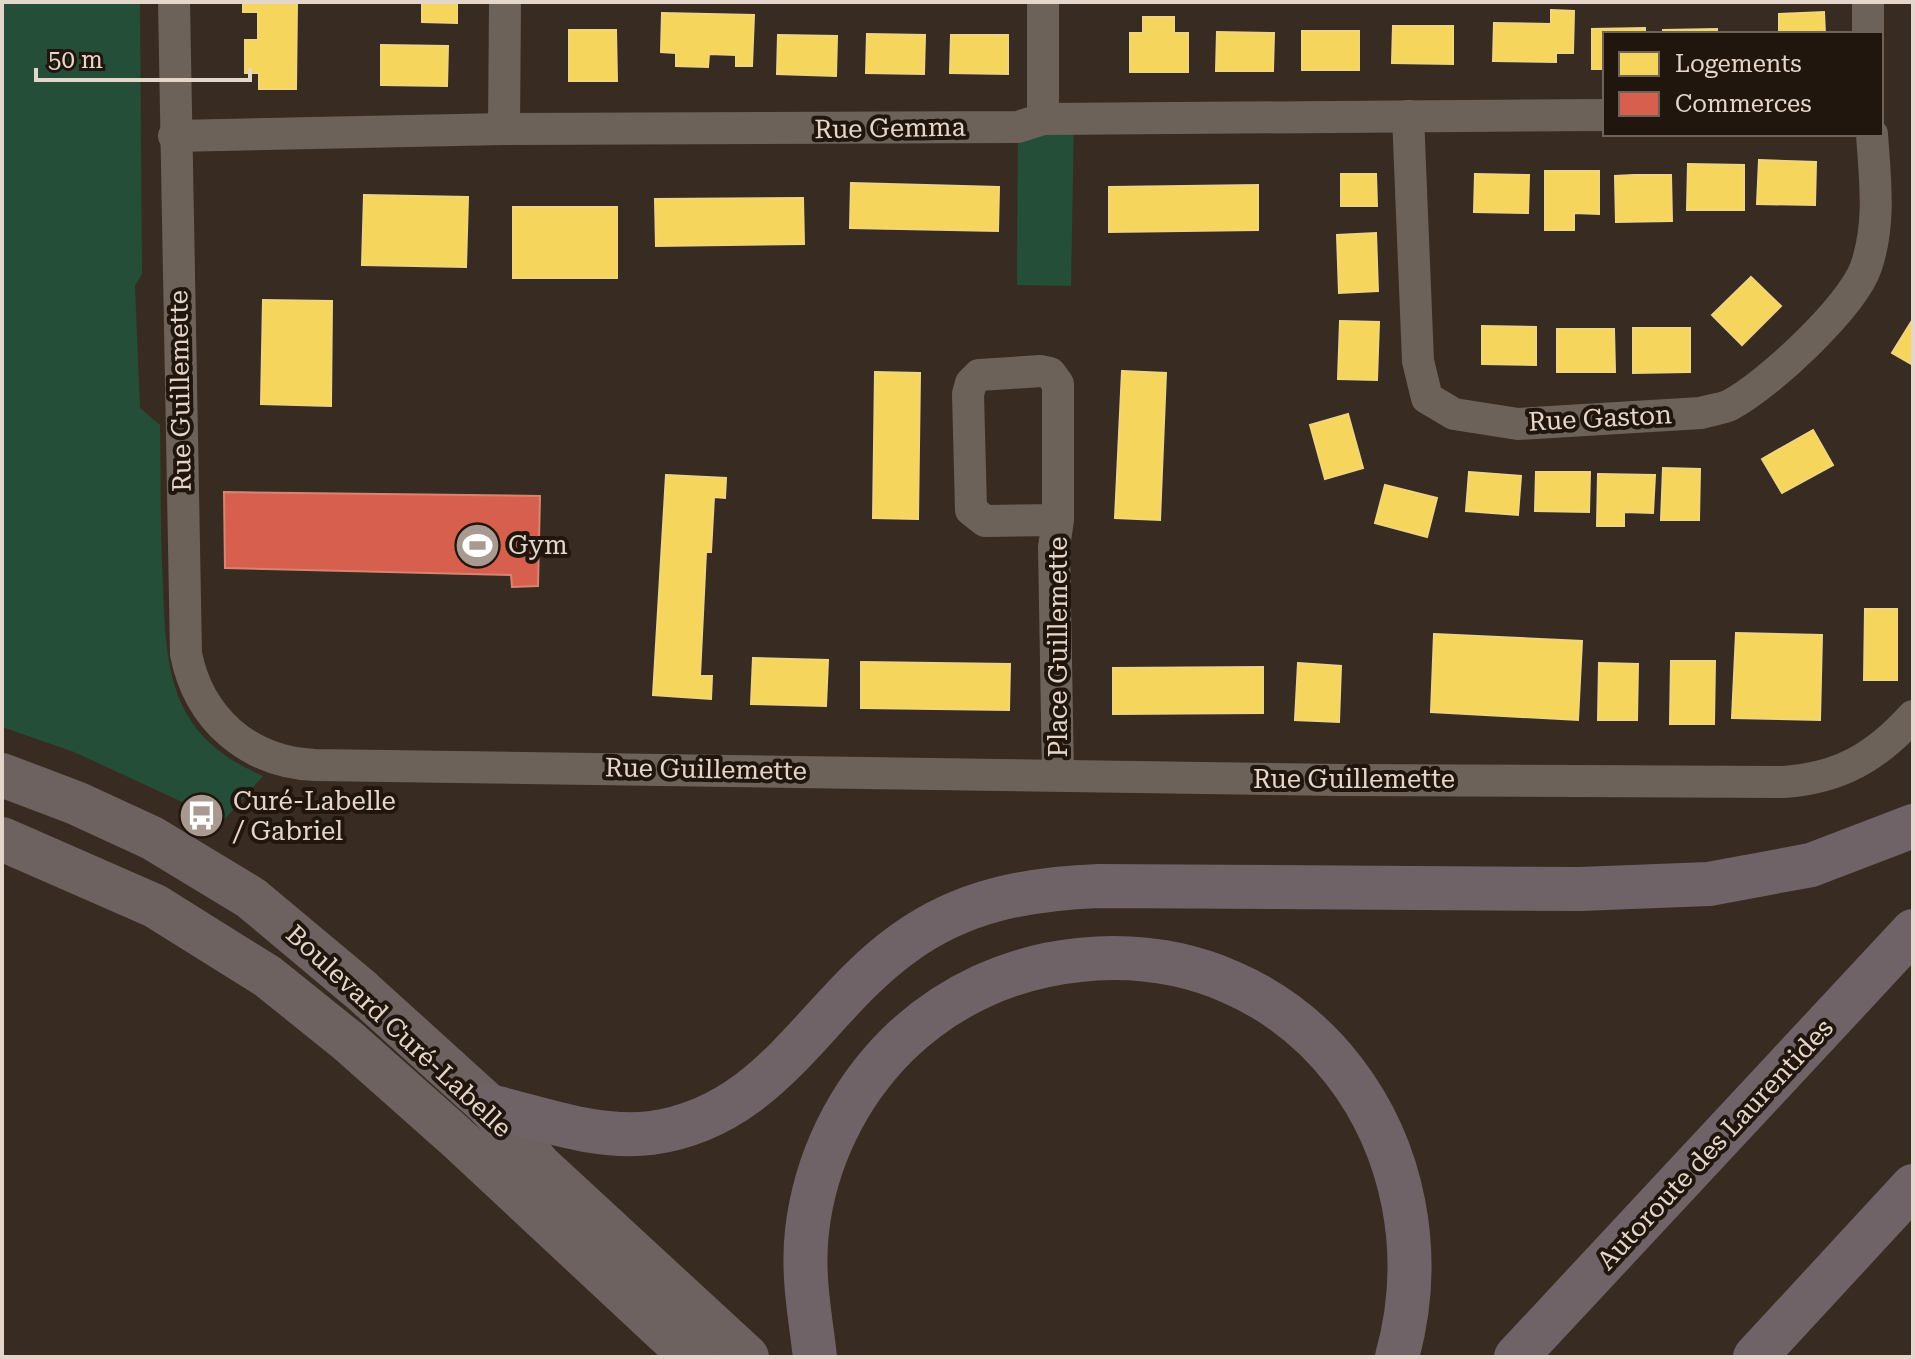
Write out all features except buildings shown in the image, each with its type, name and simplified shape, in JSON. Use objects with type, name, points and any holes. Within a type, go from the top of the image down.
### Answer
[{"type":"highway","points":[[489,1106],[620,1134],[648,1133],[696,1122],[765,1081],[869,971],[902,944],[962,910],[1020,892],[1099,886],[1580,889],[1709,884],[1811,865],[1913,826]]},
{"type":"highway","name":"Autoroute des Laurentides","points":[[1516,1357],[1913,931]]},
{"type":"highway","points":[[815,1357],[805,1280],[812,1198],[837,1127],[873,1072],[913,1029],[986,983],[1048,964],[1117,958],[1189,967],[1251,992],[1312,1036],[1360,1093],[1393,1156],[1405,1208],[1410,1290],[1397,1357]]},
{"type":"highway","points":[[1755,1357],[1913,1186]]},
{"type":"main road","name":"Boulevard Curé-Labelle","points":[[2,775],[76,803],[152,838],[251,898],[361,990],[489,1106],[540,1166],[747,1357]]},
{"type":"main road","name":"Boulevard Curé-Labelle","points":[[2,839],[155,906],[267,976],[348,1041],[455,1136],[692,1357]]},
{"type":"street","name":"Rue Guillemette","points":[[174,2],[174,136],[186,654],[193,682],[206,707],[235,738],[259,753],[300,765],[1342,780],[1803,780],[1855,766],[1880,750],[1913,716]]},
{"type":"street","points":[[504,129],[505,2]]},
{"type":"street","points":[[1043,2],[1043,119]]},
{"type":"street","points":[[1868,2],[1868,32]]},
{"type":"street","name":"Rue Gemma","points":[[174,136],[504,129],[1018,127],[1043,119],[1603,115]]},
{"type":"street","name":"Rue Gaston","points":[[1408,116],[1418,361],[1427,398],[1454,414],[1518,424],[1701,413],[1729,406],[1766,379],[1832,319],[1865,270],[1878,216],[1872,136]]},
{"type":"street","name":"Place Guillemette","points":[[1058,520],[985,521],[971,510],[968,394],[971,383],[979,375],[1041,371],[1056,380],[1058,520],[1054,547],[1058,775]]},
{"type":"green space","points":[[2,2],[140,2],[142,274],[135,286],[140,408],[160,425],[161,545],[167,647],[180,699],[192,722],[209,742],[232,760],[263,776],[225,819],[212,808],[206,813],[74,752],[2,727]]},
{"type":"green space","points":[[1074,118],[1071,286],[1017,285],[1018,127]]},
{"type":"place","name":"Gym","points":[[477,545]]},
{"type":"place","name":"Curé-Labelle / Gabriel","points":[[202,816]]}]
